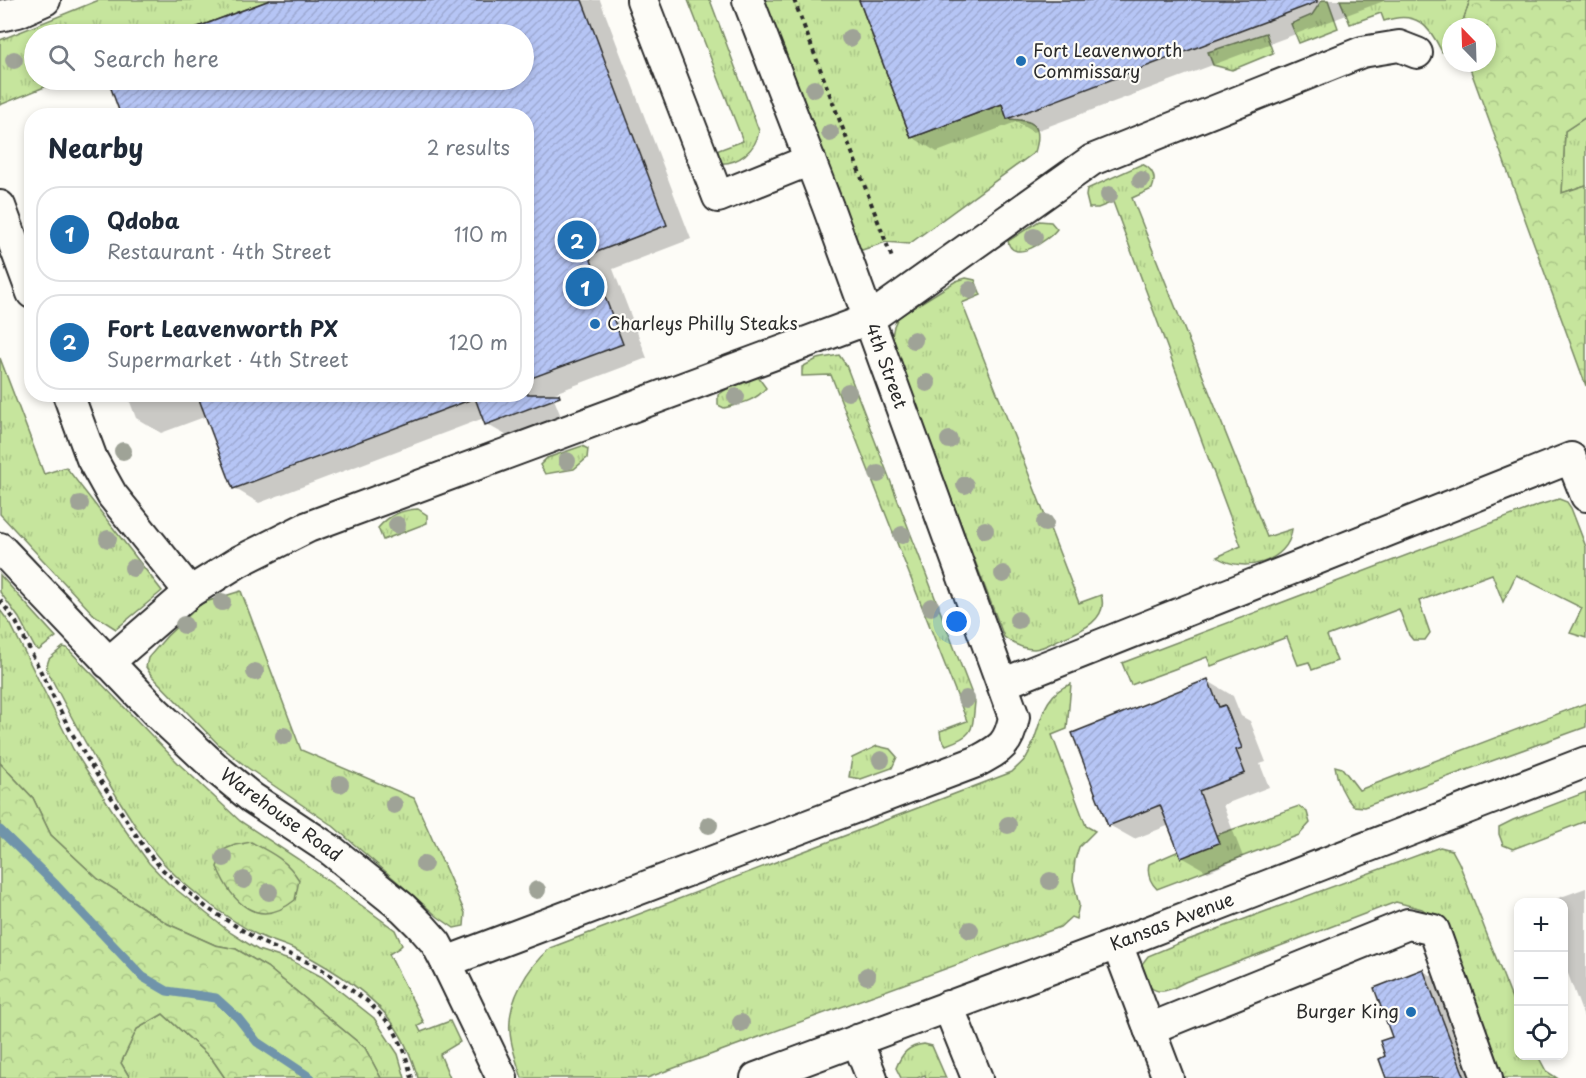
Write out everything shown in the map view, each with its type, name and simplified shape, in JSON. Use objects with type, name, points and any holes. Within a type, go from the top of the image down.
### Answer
[{"type":"street","points":[[642,0],[717,197],[810,160]]},
{"type":"street","name":"4th Street","points":[[446,962],[976,762],[1000,749],[1011,734],[1014,717],[810,160],[748,0]]},
{"type":"street","points":[[108,663],[190,592],[238,562],[308,528],[868,319],[1092,160],[1362,52],[1399,46],[1418,53]]},
{"type":"street","points":[[0,206],[24,271]]},
{"type":"street","points":[[71,402],[92,459],[112,495],[190,592]]},
{"type":"street","points":[[1002,684],[1571,458],[1586,496]]},
{"type":"street","name":"Warehouse Road","points":[[0,548],[156,712],[228,778],[252,798],[332,851],[403,908],[420,925],[436,943],[502,1078]]},
{"type":"street","name":"Kansas Avenue","points":[[756,1078],[1117,944],[1586,762]]},
{"type":"street","points":[[1149,1029],[1408,924],[1434,930],[1487,1078]]},
{"type":"street","points":[[1117,944],[1168,1078]]},
{"type":"street","points":[[948,1006],[977,1078]]},
{"type":"street","points":[[857,1040],[872,1078]]},
{"type":"path","points":[[794,0],[892,258]]},
{"type":"path","points":[[0,600],[16,622],[70,730],[148,853],[163,870],[207,908],[263,943],[317,966],[367,1001],[392,1026],[404,1050],[412,1078]]},
{"type":"green space","points":[[99,0],[270,0],[206,24],[40,24]]},
{"type":"green space","points":[[688,0],[710,0],[759,131],[750,150],[732,162],[718,163],[715,157],[716,151],[743,141]]},
{"type":"green space","points":[[764,0],[859,0],[911,138],[1002,104],[1007,119],[1029,122],[1037,129],[1035,152],[909,244],[886,242],[859,251]]},
{"type":"green space","points":[[1322,0],[1328,0],[1338,28],[1299,43],[1291,24],[1312,15]]},
{"type":"green space","points":[[1340,0],[1470,0],[1464,18],[1442,18],[1442,52],[1426,27],[1413,19],[1405,17],[1384,21],[1381,13],[1350,24]]},
{"type":"green space","points":[[1470,0],[1586,0],[1586,117],[1565,131],[1562,193],[1586,185],[1586,386],[1471,72],[1496,72],[1496,18],[1464,18]]},
{"type":"green space","points":[[24,30],[24,90],[37,90],[0,105],[0,40]]},
{"type":"green space","points":[[1266,33],[1273,53],[1232,70],[1213,65],[1208,52]]},
{"type":"green space","points":[[1586,117],[1586,185],[1562,193],[1565,131]]},
{"type":"green space","points":[[1142,164],[1153,174],[1152,189],[1132,198],[1267,537],[1292,529],[1289,541],[1283,550],[1263,562],[1239,565],[1217,557],[1241,546],[1113,202],[1098,208],[1089,208],[1087,189]]},
{"type":"green space","points":[[1039,221],[1051,222],[1057,229],[1047,239],[1031,248],[1016,251],[1011,248],[1008,241]]},
{"type":"green space","points":[[966,278],[975,280],[981,295],[962,303],[1079,603],[1101,595],[1100,612],[1089,625],[1037,649],[1022,647],[1004,637],[891,341],[898,317],[956,281]]},
{"type":"green space","points":[[839,355],[846,365],[975,702],[970,730],[962,738],[946,745],[941,738],[940,731],[967,721],[831,375],[802,376],[802,367],[817,359]]},
{"type":"green space","points":[[0,358],[44,474],[66,467],[162,591],[116,629],[94,615],[0,514]]},
{"type":"green space","points":[[758,377],[766,388],[757,396],[724,408],[718,405],[718,395],[737,384]]},
{"type":"green space","points":[[582,446],[588,449],[587,458],[574,469],[545,474],[540,465],[547,458]]},
{"type":"green space","points":[[1559,499],[1567,502],[1571,508],[1586,547],[1586,638],[1570,633],[1582,608],[1516,575],[1503,602],[1492,574],[1419,601],[1430,633],[1425,640],[1413,640],[1399,609],[1327,636],[1337,661],[1312,670],[1309,662],[1298,665],[1287,637],[1211,666],[1207,657],[1131,685],[1122,663],[1539,505]]},
{"type":"green space","points":[[418,509],[427,515],[427,523],[383,540],[378,528],[382,523],[396,514]]},
{"type":"green space","points":[[0,575],[56,637],[39,650],[35,648],[19,618],[0,592]]},
{"type":"green space","points":[[241,591],[301,750],[414,798],[465,913],[464,926],[454,928],[438,917],[333,826],[248,768],[218,744],[151,675],[146,667],[148,658],[167,636],[202,603]]},
{"type":"green space","points":[[0,610],[11,625],[73,749],[149,863],[168,883],[231,933],[258,950],[292,961],[322,977],[374,1018],[398,1054],[405,1078],[381,1078],[365,1048],[267,967],[236,949],[215,945],[168,924],[98,879],[51,835],[33,798],[0,763]]},
{"type":"green space","points":[[63,647],[67,648],[180,765],[240,821],[298,859],[395,930],[402,945],[389,954],[424,1023],[418,1026],[421,1032],[450,1021],[460,1042],[440,1054],[450,1078],[418,1078],[407,1048],[396,1028],[382,1010],[360,989],[309,957],[258,935],[236,922],[212,906],[178,878],[163,862],[109,784],[46,668],[49,659]]},
{"type":"green space","points":[[1071,684],[1067,729],[1052,735],[1086,826],[1095,831],[1079,847],[1075,860],[1073,880],[1079,905],[1076,919],[1071,917],[1060,927],[647,1078],[522,1078],[511,1038],[512,1008],[527,975],[550,948],[1012,772],[1026,758],[1046,705],[1060,689]]},
{"type":"green space","points":[[1586,703],[1586,727],[1364,807],[1353,806],[1349,802],[1337,777],[1335,766],[1342,768],[1359,790]]},
{"type":"green space","points":[[877,746],[890,749],[897,757],[892,768],[861,779],[849,777],[852,758]]},
{"type":"green space","points":[[0,763],[33,798],[51,835],[98,879],[168,924],[215,945],[236,949],[267,967],[365,1048],[381,1078],[225,1078],[212,1059],[163,1014],[137,1029],[121,1063],[130,1078],[0,1078]]},
{"type":"green space","points":[[1586,792],[1586,821],[1513,849],[1503,845],[1499,827]]},
{"type":"green space","points":[[1299,806],[1307,812],[1310,823],[1299,835],[1157,889],[1151,880],[1148,871],[1149,864],[1211,837]]},
{"type":"green space","points":[[251,842],[284,862],[299,880],[295,900],[282,909],[269,913],[248,908],[230,892],[223,880],[217,867],[223,850]]},
{"type":"green space","points":[[1440,847],[1452,850],[1514,1004],[1514,1060],[1540,1060],[1546,1071],[1557,1078],[1495,1078],[1439,921],[1422,909],[1396,902],[1169,990],[1153,989],[1136,972],[1148,956]]},
{"type":"green space","points":[[163,1014],[212,1059],[225,1078],[130,1078],[121,1063],[137,1029]]},
{"type":"green space","points":[[924,1044],[932,1046],[946,1078],[926,1078],[925,1075],[917,1078],[901,1078],[896,1068],[901,1058],[906,1051]]},
{"type":"building","points":[[270,0],[582,0],[667,225],[589,255],[623,344],[534,377],[534,108],[118,108],[112,90],[534,90],[534,24],[206,24]]},
{"type":"building","name":"Fort Leavenworth Commissary","points":[[859,0],[1317,0],[1317,2],[1007,119],[1002,104],[911,138]]},
{"type":"building","points":[[534,394],[559,394],[560,397],[485,425],[476,402],[534,402]]},
{"type":"building","points":[[200,402],[464,402],[233,489]]},
{"type":"building","points":[[1208,679],[1219,707],[1225,705],[1242,748],[1236,750],[1245,773],[1199,791],[1219,843],[1181,858],[1160,805],[1108,826],[1072,733]]},
{"type":"building","name":"Burger King","points":[[1423,969],[1465,1078],[1386,1078],[1379,1059],[1385,1056],[1380,1041],[1392,1037],[1374,988]]},
{"type":"waterway","points":[[0,830],[143,977],[167,991],[216,998],[238,1018],[257,1042],[311,1078]]},
{"type":"place","name":"Fort Leavenworth Commissary","points":[[1021,61]]},
{"type":"place","name":"Fort Leavenworth PX","points":[[577,240]]},
{"type":"place","name":"Qdoba","points":[[585,287]]},
{"type":"place","name":"Charleys Philly Steaks","points":[[595,324]]},
{"type":"place","name":"Burger King","points":[[1411,1012]]}]
